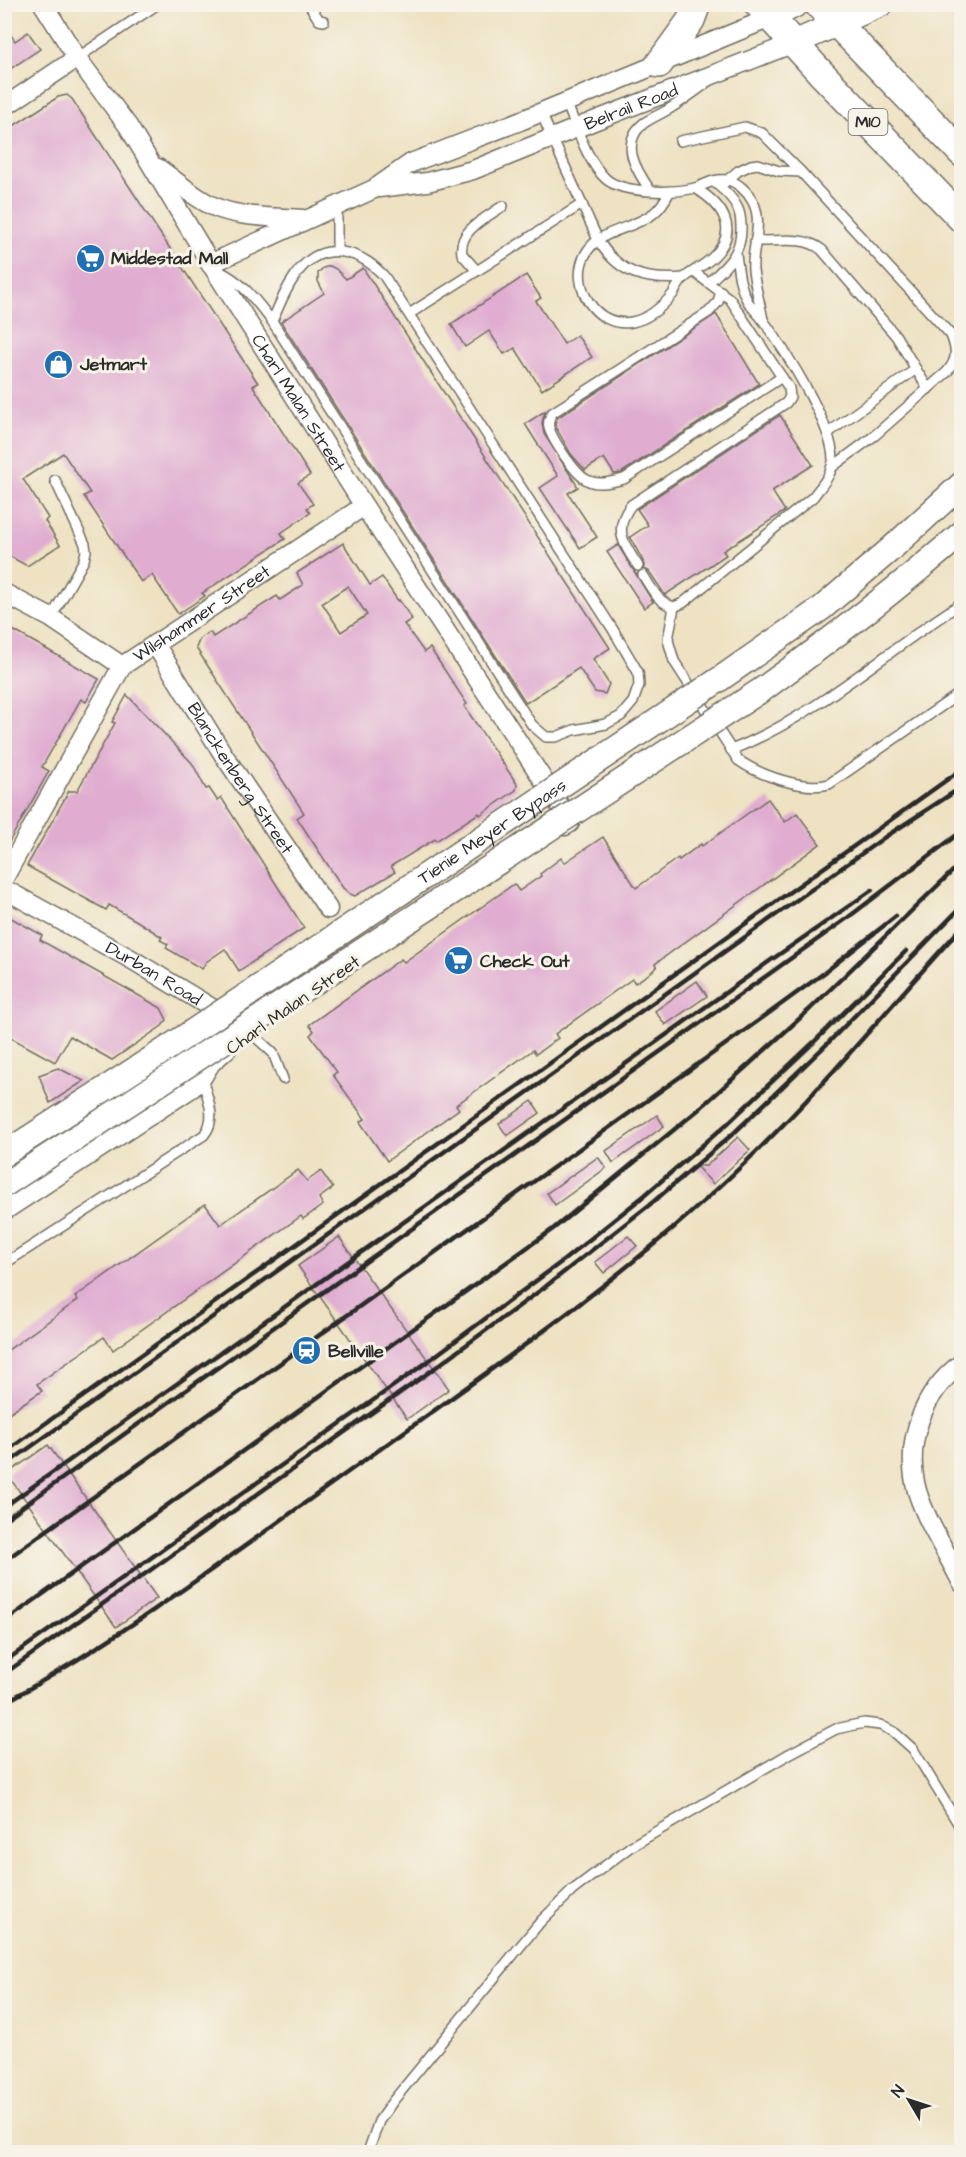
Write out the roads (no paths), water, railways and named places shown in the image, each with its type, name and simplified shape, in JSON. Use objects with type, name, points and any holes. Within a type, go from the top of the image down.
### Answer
[{"type":"main road","points":[[659,64],[691,20],[697,4]]},
{"type":"main road","name":"Belrail Road","points":[[764,11],[797,4]]},
{"type":"main road","name":"M10","points":[[818,4],[962,153]]},
{"type":"main road","name":"Belrail Road","points":[[794,43],[881,4]]},
{"type":"main road","name":"M10","points":[[764,11],[962,219]]},
{"type":"main road","name":"Tienie Meyer Bypass","points":[[4,1156],[700,693],[822,608],[962,484]]},
{"type":"main road","name":"Tienie Meyer Bypass","points":[[4,1185],[763,689],[836,636],[915,574],[962,533]]},
{"type":"street","name":"Charl Malan Street","points":[[4,1211],[192,1088],[202,1078],[211,1063],[249,1031],[570,822],[364,506],[212,266],[128,126],[77,58],[43,4]]},
{"type":"street","name":"Belrail Road","points":[[212,266],[304,219],[374,189],[411,163],[659,64],[764,11]]},
{"type":"street","name":"Belrail Road","points":[[374,189],[426,182],[473,170],[794,43]]},
{"type":"street","points":[[4,107],[77,58]]},
{"type":"street","points":[[152,164],[199,198],[218,208],[237,214],[304,219]]},
{"type":"street","name":"Wilshammer Street","points":[[4,878],[122,666],[364,506]]},
{"type":"street","points":[[4,593],[51,618],[122,666]]},
{"type":"street","name":"Blanckenberg Street","points":[[155,644],[223,754],[328,909]]},
{"type":"street","name":"Charl Malan Street","points":[[4,1156],[557,801]]},
{"type":"street","name":"Durban Road","points":[[4,889],[130,959],[249,1031]]},
{"type":"street","points":[[962,1363],[945,1377],[922,1412],[913,1450],[913,1471],[918,1491],[962,1583]]},
{"type":"lane","points":[[77,58],[158,4]]},
{"type":"lane","points":[[309,4],[315,16],[324,21]]},
{"type":"lane","points":[[650,190],[638,173],[632,159],[631,146],[635,132],[718,74]]},
{"type":"lane","points":[[566,102],[591,159],[605,178],[624,188],[670,191],[695,188],[713,181],[740,187],[754,204],[756,215],[753,271],[764,321]]},
{"type":"lane","points":[[541,112],[598,240],[615,262],[630,271],[650,278],[662,280],[684,278]]},
{"type":"lane","points":[[680,141],[746,127],[762,133],[801,172],[951,335],[956,360],[947,372],[874,436],[831,468]]},
{"type":"lane","points":[[723,184],[745,166],[751,165],[758,164],[779,171],[801,172]]},
{"type":"lane","points":[[709,282],[727,265],[741,243],[741,219],[737,206],[723,184]]},
{"type":"lane","points":[[670,191],[660,207],[647,218],[598,240],[585,254],[579,277],[582,289],[593,308],[604,316],[619,322],[639,320],[664,303],[684,278],[720,249],[724,241],[726,223],[718,204],[695,188]]},
{"type":"lane","points":[[409,314],[582,204]]},
{"type":"lane","points":[[337,205],[337,251]]},
{"type":"lane","points":[[477,271],[462,254],[463,238],[467,232],[503,206]]},
{"type":"lane","points":[[755,241],[814,243],[896,336],[928,389]]},
{"type":"lane","points":[[212,266],[248,289],[272,321],[532,726],[542,735],[551,738],[574,729],[606,724],[621,716],[633,702],[639,685],[638,672],[612,628],[384,276],[373,265],[354,254],[337,251],[322,253],[300,269],[293,278],[272,321]]},
{"type":"lane","points":[[736,254],[740,283],[748,301],[764,321],[798,374],[828,433],[833,461],[828,476],[813,496],[692,596],[675,607],[668,640],[674,661],[738,760],[754,770],[802,784],[822,786],[837,780],[962,692]]},
{"type":"lane","points":[[638,566],[621,537],[622,519],[631,505],[786,404],[790,397],[789,388],[736,307],[721,291],[694,272]]},
{"type":"lane","points":[[721,291],[718,302],[709,312],[552,413],[549,418],[550,431],[572,466],[586,480],[596,484],[624,479],[782,377]]},
{"type":"lane","points":[[828,433],[916,369]]},
{"type":"lane","points":[[51,618],[84,560],[86,551],[85,544],[55,480]]},
{"type":"lane","points":[[643,575],[663,603],[675,607]]},
{"type":"lane","points":[[731,750],[760,738],[814,708],[936,619],[962,603]]},
{"type":"lane","name":"Durban Road","points":[[249,1031],[273,1053],[283,1079]]},
{"type":"lane","points":[[4,1264],[204,1135],[211,1124],[212,1116],[202,1078]]},
{"type":"lane","points":[[368,2152],[379,2121],[393,2100],[541,1922],[573,1890],[630,1847],[789,1754],[836,1729],[864,1722],[880,1725],[894,1732],[913,1749],[962,1830]]},
{"type":"railway","points":[[4,1453],[962,769]]},
{"type":"railway","points":[[4,1466],[885,837],[962,787]]},
{"type":"railway","points":[[4,1520],[846,919],[962,831]]},
{"type":"railway","points":[[4,1622],[553,1229],[698,1110],[746,1067],[809,1010],[962,862]]},
{"type":"railway","points":[[4,1507],[872,890]]},
{"type":"railway","points":[[4,1674],[428,1373],[545,1287],[653,1202],[735,1132],[779,1090],[962,906]]},
{"type":"railway","points":[[4,1561],[765,1016],[896,916]]},
{"type":"railway","points":[[4,1703],[95,1649],[226,1560],[511,1355],[662,1238],[710,1196],[783,1125],[962,927]]},
{"type":"railway","points":[[4,1662],[423,1365],[564,1260],[645,1195],[727,1124],[906,951]]},
{"type":"place","name":"Middestad Mall","points":[[90,258]]},
{"type":"place","name":"Jetmart","points":[[59,364]]},
{"type":"place","name":"Check Out","points":[[459,961]]},
{"type":"place","name":"Bellville","points":[[307,1351]]}]
